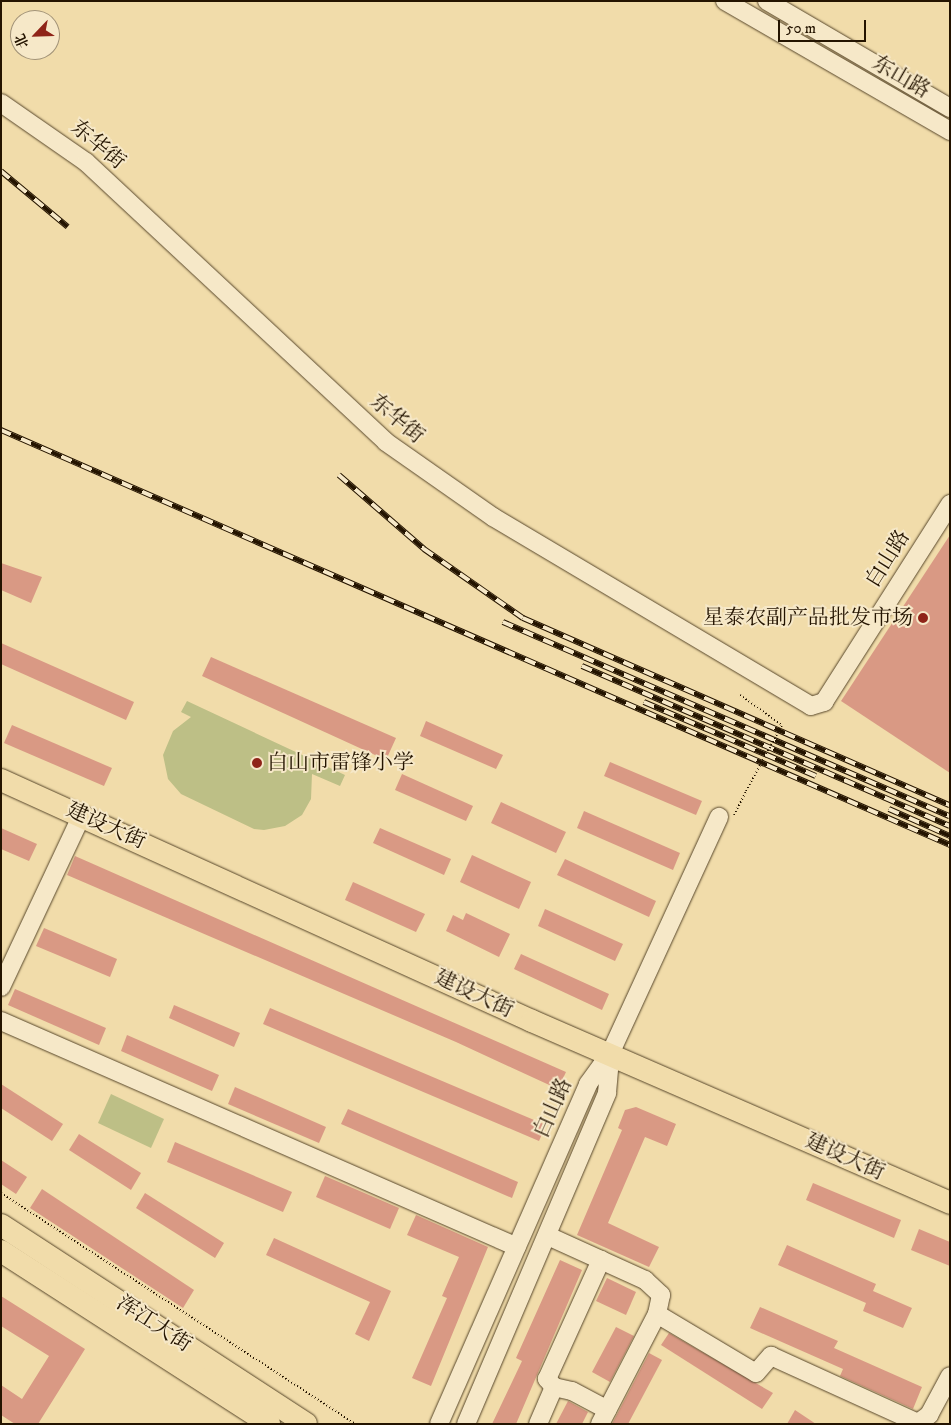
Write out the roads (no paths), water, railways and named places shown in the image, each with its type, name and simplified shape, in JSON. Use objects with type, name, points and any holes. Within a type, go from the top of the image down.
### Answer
[{"type":"main road","name":"建设大街","points":[[1,780],[610,1054],[950,1203]]},
{"type":"main road","name":"浑江大街","points":[[1,1225],[306,1424]]},
{"type":"main road","name":"浑江大街","points":[[1,1252],[269,1424]]},
{"type":"street","name":"东山路","points":[[725,1],[950,131]]},
{"type":"street","name":"东山路","points":[[767,1],[950,108]]},
{"type":"street","name":"东华街","points":[[1,103],[86,162],[386,442],[501,522],[811,706]]},
{"type":"street","name":"白山路","points":[[811,706],[824,702],[950,504]]},
{"type":"street","points":[[1,987],[82,815]]},
{"type":"street","name":"白山路","points":[[438,1424],[588,1084],[610,1054],[720,817]]},
{"type":"street","points":[[1,1021],[517,1247]]},
{"type":"street","points":[[466,1424],[548,1236],[607,1093],[610,1054]]},
{"type":"street","points":[[548,1236],[601,1260],[654,1286],[661,1296],[657,1314],[603,1417],[572,1391],[554,1386],[547,1379],[601,1260]]},
{"type":"street","points":[[657,1314],[756,1373],[771,1356],[918,1423],[929,1415],[950,1376]]},
{"type":"street","points":[[538,1424],[554,1386]]},
{"type":"railway","points":[[1,171],[68,227]]},
{"type":"railway","points":[[1,430],[950,845]]},
{"type":"railway","points":[[339,475],[424,549],[523,618],[950,805]]},
{"type":"railway","points":[[503,622],[950,816]]},
{"type":"railway","points":[[582,666],[950,826]]},
{"type":"railway","points":[[644,702],[816,776]]},
{"type":"railway","points":[[889,809],[950,836]]},
{"type":"place","name":"星泰农副产品批发市场","points":[[923,618]]},
{"type":"place","name":"白山市雷锋小学","points":[[257,763]]}]
